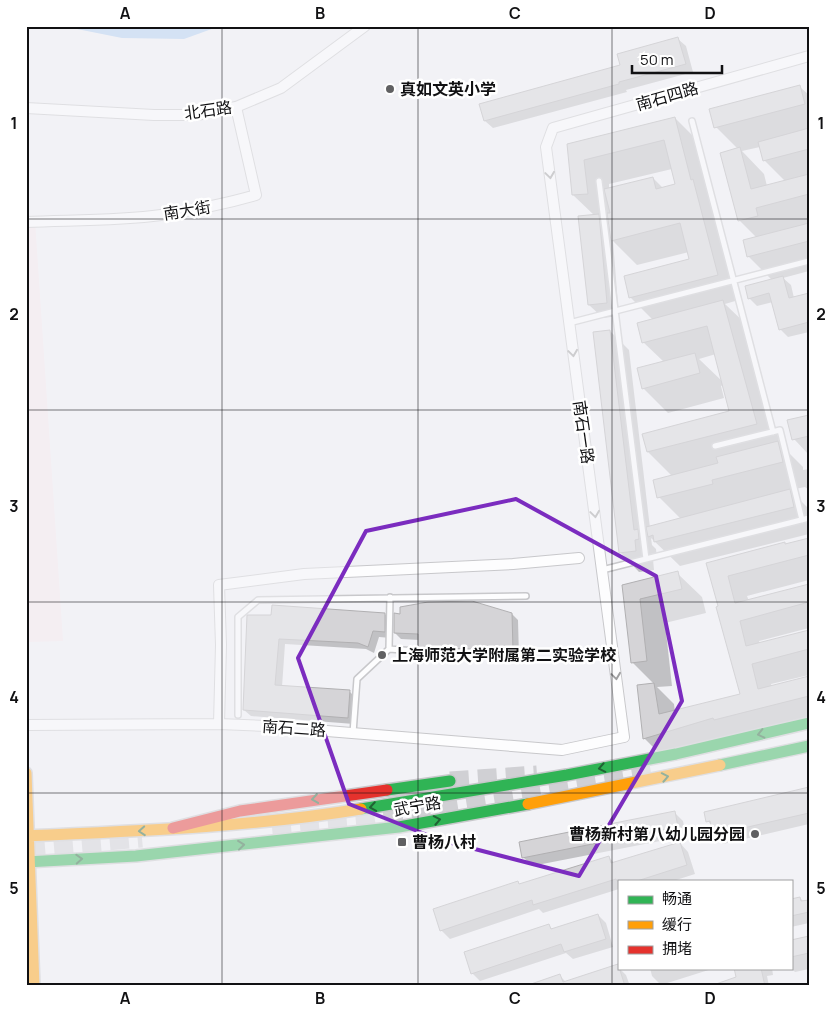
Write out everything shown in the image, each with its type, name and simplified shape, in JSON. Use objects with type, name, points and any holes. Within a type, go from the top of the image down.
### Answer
[{"type":"main road","name":"武宁路","points":[[28,836],[244,823],[353,810],[496,787],[666,756],[809,723]]},
{"type":"main road","name":"武宁路","points":[[28,862],[136,856],[399,827],[582,794],[809,746]]},
{"type":"main road","points":[[26,773],[34,986]]},
{"type":"main road","points":[[174,828],[256,808],[450,781]]},
{"type":"street","name":"北石路","points":[[26,108],[154,115],[197,115],[236,107],[281,88],[365,26]]},
{"type":"street","name":"南石四路","points":[[553,128],[809,56]]},
{"type":"street","name":"南大街","points":[[26,222],[160,215],[212,207],[256,195],[236,107]]},
{"type":"street","name":"南石一路","points":[[553,128],[546,148],[624,737]]},
{"type":"street","points":[[219,724],[221,645],[219,585],[304,574],[513,564],[579,558]]},
{"type":"street","name":"南石二路","points":[[26,725],[219,724],[562,750],[624,737]]},
{"type":"lane","points":[[692,121],[773,432]]},
{"type":"lane","points":[[599,181],[646,559]]},
{"type":"lane","points":[[570,323],[809,261]]},
{"type":"lane","points":[[716,446],[780,430],[802,520]]},
{"type":"lane","points":[[602,570],[809,518]]},
{"type":"lane","points":[[238,715],[238,617],[258,600],[526,596]]},
{"type":"lane","points":[[389,649],[390,597]]},
{"type":"lane","points":[[353,733],[357,678],[389,649],[509,658]]},
{"type":"highlighted area","points":[[516,499],[656,576],[682,701],[579,876],[440,840],[349,804],[298,658],[366,531]]},
{"type":"shaded area","points":[[35,221],[63,641],[26,642],[26,222]]},
{"type":"water","points":[[62,26],[220,26],[184,39],[122,38]]},
{"type":"building","points":[[678,37],[686,64],[484,121],[479,104],[620,65],[617,54]]},
{"type":"building","points":[[800,85],[805,104],[714,128],[709,109]]},
{"type":"building","points":[[675,117],[718,275],[629,298],[624,276],[689,259],[680,223],[611,241],[607,213],[610,213],[604,189],[653,177],[656,189],[675,184],[664,140],[584,160],[588,194],[572,195],[567,144]]},
{"type":"building","points":[[809,128],[809,149],[763,161],[758,142]]},
{"type":"building","points":[[740,147],[751,189],[809,174],[809,194],[756,208],[758,216],[738,221],[720,153]]},
{"type":"building","points":[[599,214],[607,303],[588,305],[578,216]]},
{"type":"building","points":[[809,223],[809,241],[747,257],[743,240]]},
{"type":"building","points":[[783,276],[789,298],[809,293],[809,322],[779,330],[769,293],[748,299],[745,286]]},
{"type":"building","points":[[723,300],[757,424],[647,452],[642,434],[729,411],[707,326],[642,343],[637,323]]},
{"type":"building","points":[[610,330],[634,530],[638,529],[639,539],[635,540],[636,551],[619,553],[593,332]]},
{"type":"building","points":[[695,353],[700,373],[642,389],[637,368]]},
{"type":"building","points":[[809,415],[809,436],[792,440],[787,420]]},
{"type":"building","points":[[778,441],[783,462],[712,480],[713,484],[657,498],[653,480],[718,463],[716,457]]},
{"type":"building","points":[[790,489],[794,507],[654,542],[653,535],[648,537],[646,527]]},
{"type":"building","points":[[809,538],[809,555],[728,576],[735,603],[809,584],[809,602],[740,621],[746,646],[809,630],[809,649],[752,664],[758,689],[809,676],[809,696],[714,720],[713,718],[643,739],[637,685],[654,683],[659,714],[740,694],[706,563],[785,542],[785,544]]},
{"type":"building","points":[[678,571],[682,589],[640,599],[647,661],[631,663],[622,585]]},
{"type":"building","points":[[472,601],[512,613],[513,651],[418,647],[418,634],[394,633],[394,613],[400,614],[400,607],[428,602]]},
{"type":"building","points":[[272,605],[385,613],[385,632],[373,631],[368,647],[358,643],[279,639],[275,685],[350,690],[348,718],[243,710],[247,615],[271,615]]},
{"type":"building","points":[[809,787],[809,813],[713,835],[710,821],[706,822],[704,812]]},
{"type":"building","points":[[675,811],[678,827],[522,858],[519,842]]},
{"type":"building","points":[[680,842],[687,865],[640,880],[617,881],[616,879],[533,905],[532,900],[440,931],[433,909],[518,881],[519,884],[609,856],[611,863]]},
{"type":"building","points":[[800,897],[801,901],[809,900],[809,912],[792,916],[792,899]]},
{"type":"building","points":[[598,914],[606,939],[564,952],[561,944],[471,974],[464,952],[549,924],[551,929]]},
{"type":"building","points":[[809,936],[809,953],[792,957],[792,940]]},
{"type":"building","points":[[618,964],[618,970],[620,970],[625,986],[531,986],[531,984],[560,974],[563,982]]},
{"type":"building","points":[[734,970],[761,970],[765,986],[752,986],[752,984],[717,986],[716,984],[736,977]]},
{"type":"tunnel","points":[[272,827],[363,819],[655,772]]},
{"type":"tunnel","points":[[450,781],[537,775]]},
{"type":"tunnel","points":[[26,848],[142,838]]},
{"type":"traffic: fast","points":[[361,809],[567,775],[676,754],[809,723]]},
{"type":"traffic: fast","points":[[720,765],[809,746]]},
{"type":"traffic: fast","points":[[387,790],[450,781]]},
{"type":"traffic: fast","points":[[26,862],[136,856],[399,827],[528,804]]},
{"type":"traffic: slow","points":[[528,804],[720,765]]},
{"type":"traffic: slow","points":[[26,773],[34,986]]},
{"type":"traffic: slow","points":[[26,836],[236,824],[361,809]]},
{"type":"traffic: jam","points":[[173,828],[240,811],[387,790]]},
{"type":"place","name":"真如文英小学","points":[[390,89]]},
{"type":"place","name":"上海师范大学附属第二实验学校","points":[[382,655]]},
{"type":"place","name":"曹杨新村第八幼儿园分园","points":[[755,834]]},
{"type":"place","name":"曹杨八村","points":[[402,842]]}]
